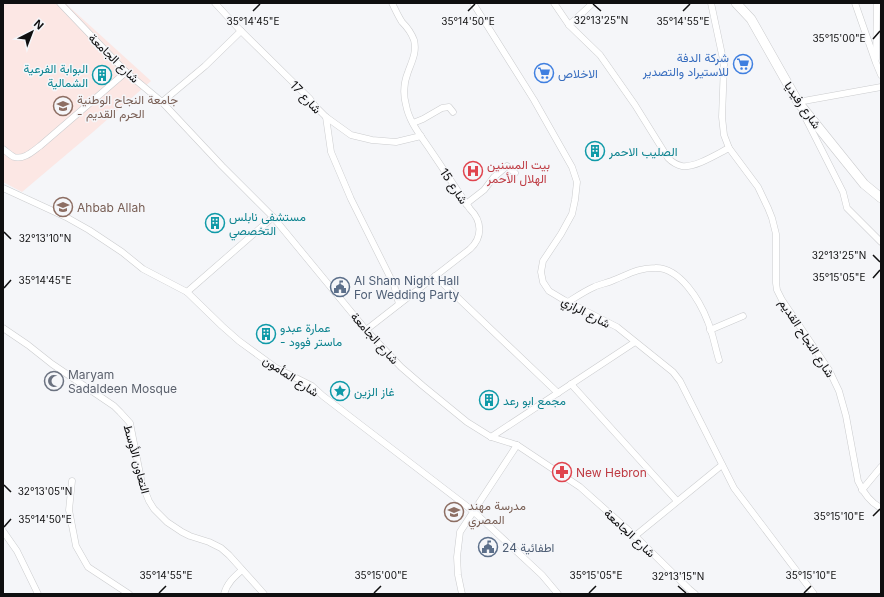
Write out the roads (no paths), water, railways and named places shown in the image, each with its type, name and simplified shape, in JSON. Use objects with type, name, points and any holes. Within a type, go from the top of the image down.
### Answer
[{"type":"main road","name":"شارع رفيديا","points":[[736,3],[751,19],[798,102],[864,184],[881,198]]},
{"type":"street","name":"شارع الجامعة","points":[[60,3],[126,72],[162,102],[222,166],[273,217],[366,330],[401,367],[462,418],[491,437],[517,445],[580,487],[635,536],[686,592],[695,594]]},
{"type":"street","name":"شارع 17","points":[[215,3],[326,117],[351,135],[372,140],[396,142],[421,136]]},
{"type":"street","name":"شارع 15","points":[[366,330],[470,249],[476,242],[480,227],[474,213],[466,204],[421,136],[407,111],[404,88],[414,57],[415,45],[412,34],[402,22],[392,3]]},
{"type":"street","name":"شارع الرازي","points":[[473,3],[534,100],[575,174],[577,182],[572,214],[543,261],[540,272],[543,282],[549,291],[617,327],[677,376],[734,488],[814,594]]},
{"type":"street","points":[[554,3],[569,25],[600,55],[635,105],[668,158],[682,166],[691,166],[729,148]]},
{"type":"street","points":[[569,25],[593,3]]},
{"type":"street","name":"شارع النجاح القديم","points":[[711,3],[724,64],[724,134],[729,148],[758,187],[768,208],[776,234],[777,290],[782,300],[829,370],[839,391],[846,416],[858,480],[862,490],[868,498],[881,508]]},
{"type":"street","points":[[855,3],[881,75]]},
{"type":"street","points":[[876,63],[878,3]]},
{"type":"street","points":[[162,102],[205,66],[241,31]]},
{"type":"street","points":[[3,149],[14,156],[26,156],[40,146],[126,72]]},
{"type":"street","points":[[881,87],[798,102],[843,192],[847,208],[881,242]]},
{"type":"street","points":[[413,123],[442,108],[448,107],[454,112]]},
{"type":"street","points":[[326,117],[332,152],[351,199],[394,286],[399,304]]},
{"type":"street","points":[[466,204],[484,190],[494,177],[507,166],[515,173]]},
{"type":"street","name":"شارع المأمون","points":[[3,188],[66,217],[117,248],[143,268],[187,292],[239,341],[276,368],[312,386],[473,511],[542,575],[558,594]]},
{"type":"street","points":[[187,292],[273,217]]},
{"type":"street","points":[[568,302],[594,286],[614,280],[639,269],[656,268],[667,270],[679,278],[698,301],[708,322],[719,360]]},
{"type":"street","points":[[435,276],[558,393]]},
{"type":"street","points":[[710,330],[743,316]]},
{"type":"street","name":"التعاون الأوسط","points":[[3,328],[52,364],[114,406],[120,412],[130,423],[142,484],[154,509],[167,522],[178,530],[221,548],[264,594]]},
{"type":"street","points":[[491,437],[635,342]]},
{"type":"street","points":[[571,384],[677,501]]},
{"type":"street","points":[[462,594],[458,575],[457,557],[460,532],[517,445]]},
{"type":"street","points":[[635,536],[722,464]]},
{"type":"street","points":[[862,490],[881,467]]},
{"type":"street","points":[[72,481],[69,510],[76,546],[88,567],[129,594]]},
{"type":"street","points":[[3,531],[17,551],[38,594]]},
{"type":"street","points":[[224,594],[228,584],[242,570]]},
{"type":"place","name":"شركة الدفة للاستيراد والتصدير","points":[[743,64]]},
{"type":"place","name":"الاخلاص","points":[[544,73]]},
{"type":"place","name":"البوابة الفرعية الشمالية","points":[[102,75]]},
{"type":"place","name":"جامعة النجاح الوطنية - الحرم القديم","points":[[63,106]]},
{"type":"place","name":"الصليب الاحمر","points":[[595,151]]},
{"type":"place","name":"بيت المسنين الهلال الأحمر","points":[[473,171]]},
{"type":"place","name":"Ahbab Allah","points":[[63,207]]},
{"type":"place","name":"مستشفى نابلس التخصصي","points":[[215,223]]},
{"type":"place","name":"Al Sham Night Hall For Wedding Party","points":[[340,287]]},
{"type":"place","name":"عمارة عبدو - ماستر فوود","points":[[266,334]]},
{"type":"place","name":"Maryam Sadaldeen Mosque","points":[[54,381]]},
{"type":"place","name":"غاز الزين","points":[[340,391]]},
{"type":"place","name":"مجمع ابو رعد","points":[[489,400]]},
{"type":"place","name":"New Hebron","points":[[562,472]]},
{"type":"place","name":"مدرسة مهند المصري","points":[[454,512]]},
{"type":"place","name":"اطفائية 24","points":[[488,547]]}]
